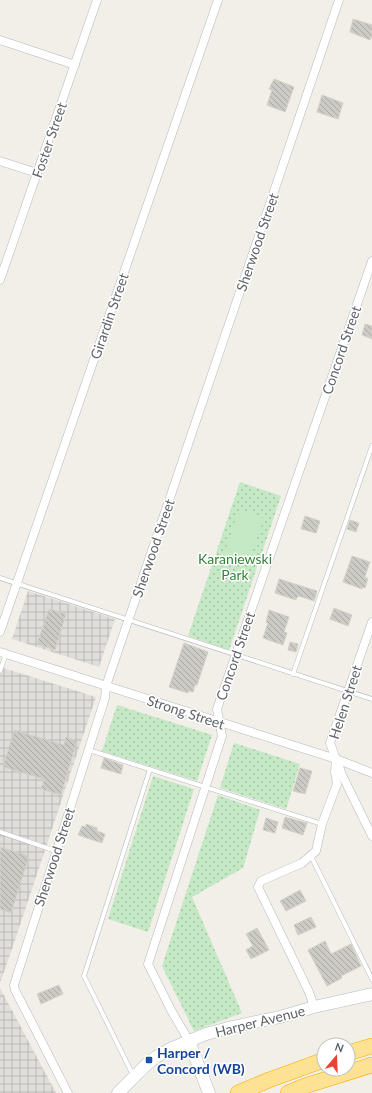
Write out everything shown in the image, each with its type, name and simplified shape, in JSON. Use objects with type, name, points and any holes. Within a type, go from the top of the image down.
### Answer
[{"type":"highway","points":[[356,1051],[372,1046]]},
{"type":"highway","points":[[238,1093],[316,1063]]},
{"type":"highway","points":[[288,1093],[305,1086],[372,1065]]},
{"type":"street","name":"Foster Street","points":[[0,280],[97,0]]},
{"type":"street","name":"Girardin Street","points":[[0,632],[218,0]]},
{"type":"street","name":"Sherwood Street","points":[[68,1093],[15,990],[14,985],[105,698],[106,686],[340,0]]},
{"type":"street","points":[[0,40],[75,66]]},
{"type":"street","points":[[0,161],[37,173]]},
{"type":"street","name":"Concord Street","points":[[209,1093],[188,1041],[148,964],[222,736],[217,709],[372,261]]},
{"type":"street","name":"Helen Street","points":[[372,622],[330,743],[342,775],[372,836]]},
{"type":"street","name":"Strong Street","points":[[3,653],[336,759],[372,773]]},
{"type":"street","points":[[314,1007],[258,888],[261,882],[298,865],[311,856],[317,849],[322,824],[337,784],[336,759]]},
{"type":"street","name":"Harper Avenue","points":[[118,1093],[156,1057],[188,1041],[206,1034],[232,1027],[280,1017],[314,1007],[372,994]]},
{"type":"lane","points":[[293,674],[372,446]]},
{"type":"lane","points":[[0,578],[372,699]]},
{"type":"lane","points":[[0,671],[3,653]]},
{"type":"lane","points":[[88,750],[322,824]]},
{"type":"lane","points":[[134,1078],[84,976],[150,769]]},
{"type":"lane","points":[[0,832],[56,851]]},
{"type":"lane","points":[[311,856],[372,979]]},
{"type":"shaded area","points":[[28,591],[115,619],[99,667],[12,639]]},
{"type":"shaded area","points":[[0,667],[96,697],[0,983]]},
{"type":"shaded area","points":[[0,988],[56,1093],[0,1093]]},
{"type":"green space","name":"Karaniewski Park","points":[[240,482],[281,496],[229,650],[188,636]]},
{"type":"green space","points":[[239,509],[264,518],[248,563],[224,555]]},
{"type":"green space","points":[[117,705],[212,735],[197,781],[102,751]]},
{"type":"green space","points":[[234,743],[300,764],[286,809],[220,788]]},
{"type":"green space","points":[[153,776],[194,789],[148,932],[108,919]]},
{"type":"green space","points":[[218,795],[260,810],[243,868],[192,897],[242,1013],[194,1031],[162,966]]},
{"type":"building","points":[[353,19],[372,25],[372,36],[370,40],[350,32]]},
{"type":"building","points":[[274,79],[294,87],[285,112],[267,105],[272,90],[269,89]]},
{"type":"building","points":[[322,95],[343,103],[338,119],[317,112]]},
{"type":"building","points":[[365,324],[372,326],[372,339],[362,335]]},
{"type":"building","points":[[305,516],[320,521],[316,533],[301,529]]},
{"type":"building","points":[[350,520],[359,523],[356,532],[347,529]]},
{"type":"building","points":[[352,556],[370,562],[365,576],[365,578],[368,578],[365,588],[362,587],[362,589],[343,582]]},
{"type":"building","points":[[279,579],[317,591],[314,601],[299,596],[296,600],[275,593]]},
{"type":"building","points":[[334,608],[352,615],[348,626],[330,619]]},
{"type":"building","points":[[49,609],[66,614],[55,650],[37,644]]},
{"type":"building","points":[[269,610],[289,617],[284,632],[287,633],[283,645],[263,638],[268,623],[266,622]]},
{"type":"building","points":[[290,642],[298,644],[296,652],[288,650]]},
{"type":"building","points":[[184,643],[208,652],[197,685],[195,685],[193,692],[188,691],[188,693],[169,687]]},
{"type":"building","points":[[14,730],[64,745],[66,737],[77,741],[61,795],[41,789],[44,779],[3,767]]},
{"type":"building","points":[[104,758],[123,765],[121,774],[101,768]]},
{"type":"building","points":[[300,768],[312,771],[305,794],[293,791]]},
{"type":"building","points":[[285,817],[307,823],[303,835],[282,828]]},
{"type":"building","points":[[266,818],[278,822],[275,833],[263,830]]},
{"type":"building","points":[[86,824],[97,828],[97,831],[105,834],[102,843],[78,835],[82,826],[86,827]]},
{"type":"building","points":[[0,847],[29,856],[11,913],[0,909]]},
{"type":"building","points":[[300,890],[306,901],[286,911],[280,901]]},
{"type":"building","points":[[311,917],[316,927],[298,935],[294,925]]},
{"type":"building","points":[[257,928],[269,950],[251,959],[246,950],[253,946],[246,934]]},
{"type":"building","points":[[325,941],[331,954],[351,944],[361,966],[341,976],[342,978],[327,986],[308,950]]},
{"type":"building","points":[[59,985],[63,994],[41,1004],[37,994]]},
{"type":"place","name":"Harper / Concord (WB)","points":[[149,1060]]}]
